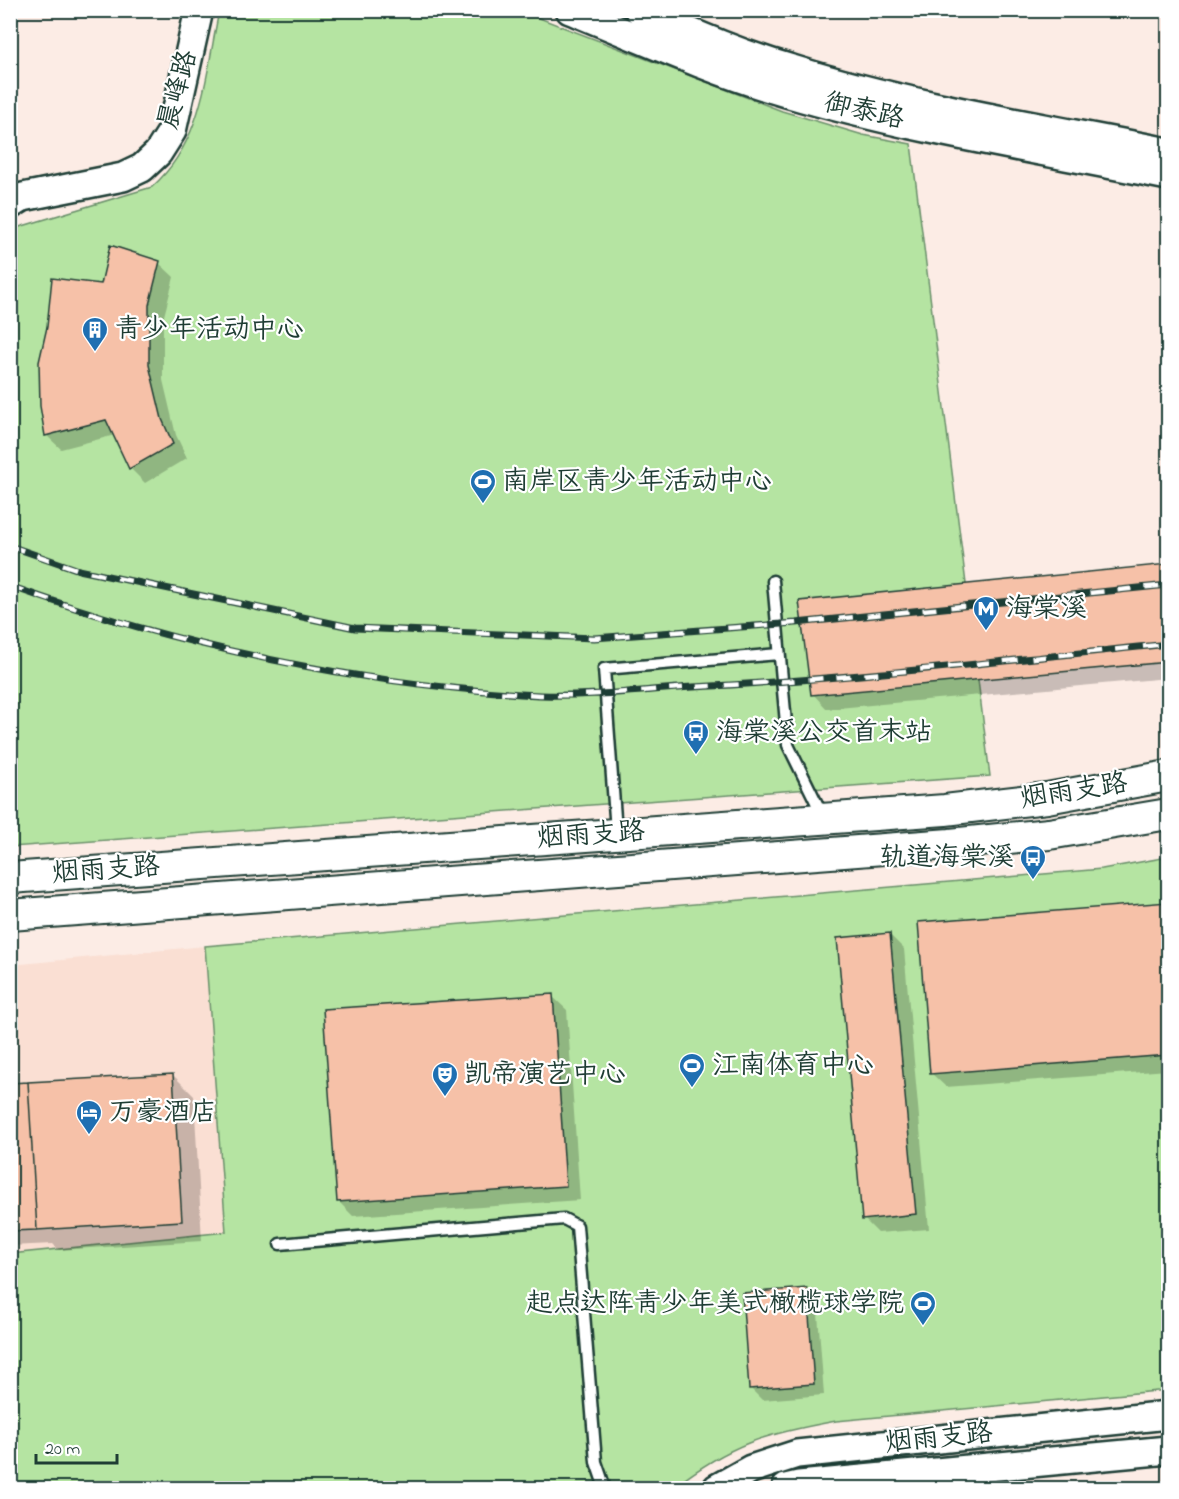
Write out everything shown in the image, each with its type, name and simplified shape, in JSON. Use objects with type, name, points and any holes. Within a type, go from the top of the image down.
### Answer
[{"type":"main road","name":"烟雨支路","points":[[10,878],[945,810],[1036,799],[1168,776]]},
{"type":"main road","name":"烟雨支路","points":[[10,915],[950,844],[1049,834],[1166,815]]},
{"type":"street","name":"晨峰路","points":[[10,205],[23,197],[123,177],[142,168],[158,153],[172,131],[199,10]]},
{"type":"street","name":"御泰路","points":[[570,10],[728,74],[787,93],[987,140],[1168,176]]},
{"type":"street","name":"御泰路","points":[[639,10],[733,50],[793,70],[989,117],[1168,152]]},
{"type":"street","name":"烟雨支路","points":[[717,1488],[751,1469],[797,1454],[1168,1415]]},
{"type":"street","name":"烟雨支路","points":[[786,1488],[1168,1450]]},
{"type":"lane","points":[[773,581],[788,745],[824,819]]},
{"type":"lane","points":[[617,834],[604,669],[779,654]]},
{"type":"lane","points":[[280,1244],[564,1219],[577,1226],[596,1462],[605,1488]]},
{"type":"shaded area","points":[[205,946],[226,1232],[11,1254],[11,965]]},
{"type":"green space","name":"南岸区青少年活动中心","points":[[219,11],[521,11],[782,111],[863,135],[911,144],[990,776],[11,847],[11,234],[16,228],[152,187],[169,169],[182,149],[200,106]]},
{"type":"green space","name":"江南体育中心","points":[[1168,857],[1168,1390],[836,1421],[750,1442],[713,1460],[673,1488],[11,1488],[10,1254],[226,1232],[205,946],[1102,869]]},
{"type":"building","name":"青少年活动中心","points":[[110,245],[160,261],[149,305],[149,365],[162,419],[173,444],[129,469],[106,420],[45,436],[40,406],[39,362],[47,327],[52,278],[101,284]]},
{"type":"building","name":"海棠溪","points":[[1168,564],[1168,662],[811,695],[799,601]]},
{"type":"building","points":[[1168,902],[1168,1055],[930,1074],[918,922]]},
{"type":"building","points":[[890,933],[916,1214],[862,1220],[837,938]]},
{"type":"building","name":"凯帝演艺中心","points":[[553,994],[566,1186],[337,1202],[323,1009]]},
{"type":"building","points":[[173,1074],[182,1221],[37,1230],[28,1082]]},
{"type":"building","points":[[28,1082],[37,1230],[10,1231],[10,1083]]},
{"type":"building","points":[[807,1288],[814,1384],[749,1389],[742,1293]]},
{"type":"railway","points":[[10,546],[79,570],[355,628],[594,638],[796,623],[1168,585]]},
{"type":"railway","points":[[10,586],[139,627],[271,660],[405,682],[540,695],[597,694],[812,679],[1168,644]]},
{"type":"place","name":"青少年活动中心","points":[[95,353]]},
{"type":"place","name":"南岸区青少年活动中心","points":[[483,505]]},
{"type":"place","name":"海棠溪","points":[[986,632]]},
{"type":"place","name":"海棠溪公交首末站","points":[[696,756]]},
{"type":"place","name":"轨道海棠溪","points":[[1033,881]]},
{"type":"place","name":"江南体育中心","points":[[692,1089]]},
{"type":"place","name":"凯帝演艺中心","points":[[445,1098]]},
{"type":"place","name":"万豪酒店","points":[[89,1136]]},
{"type":"place","name":"起点达阵青少年美式橄榄球学院","points":[[923,1327]]}]
